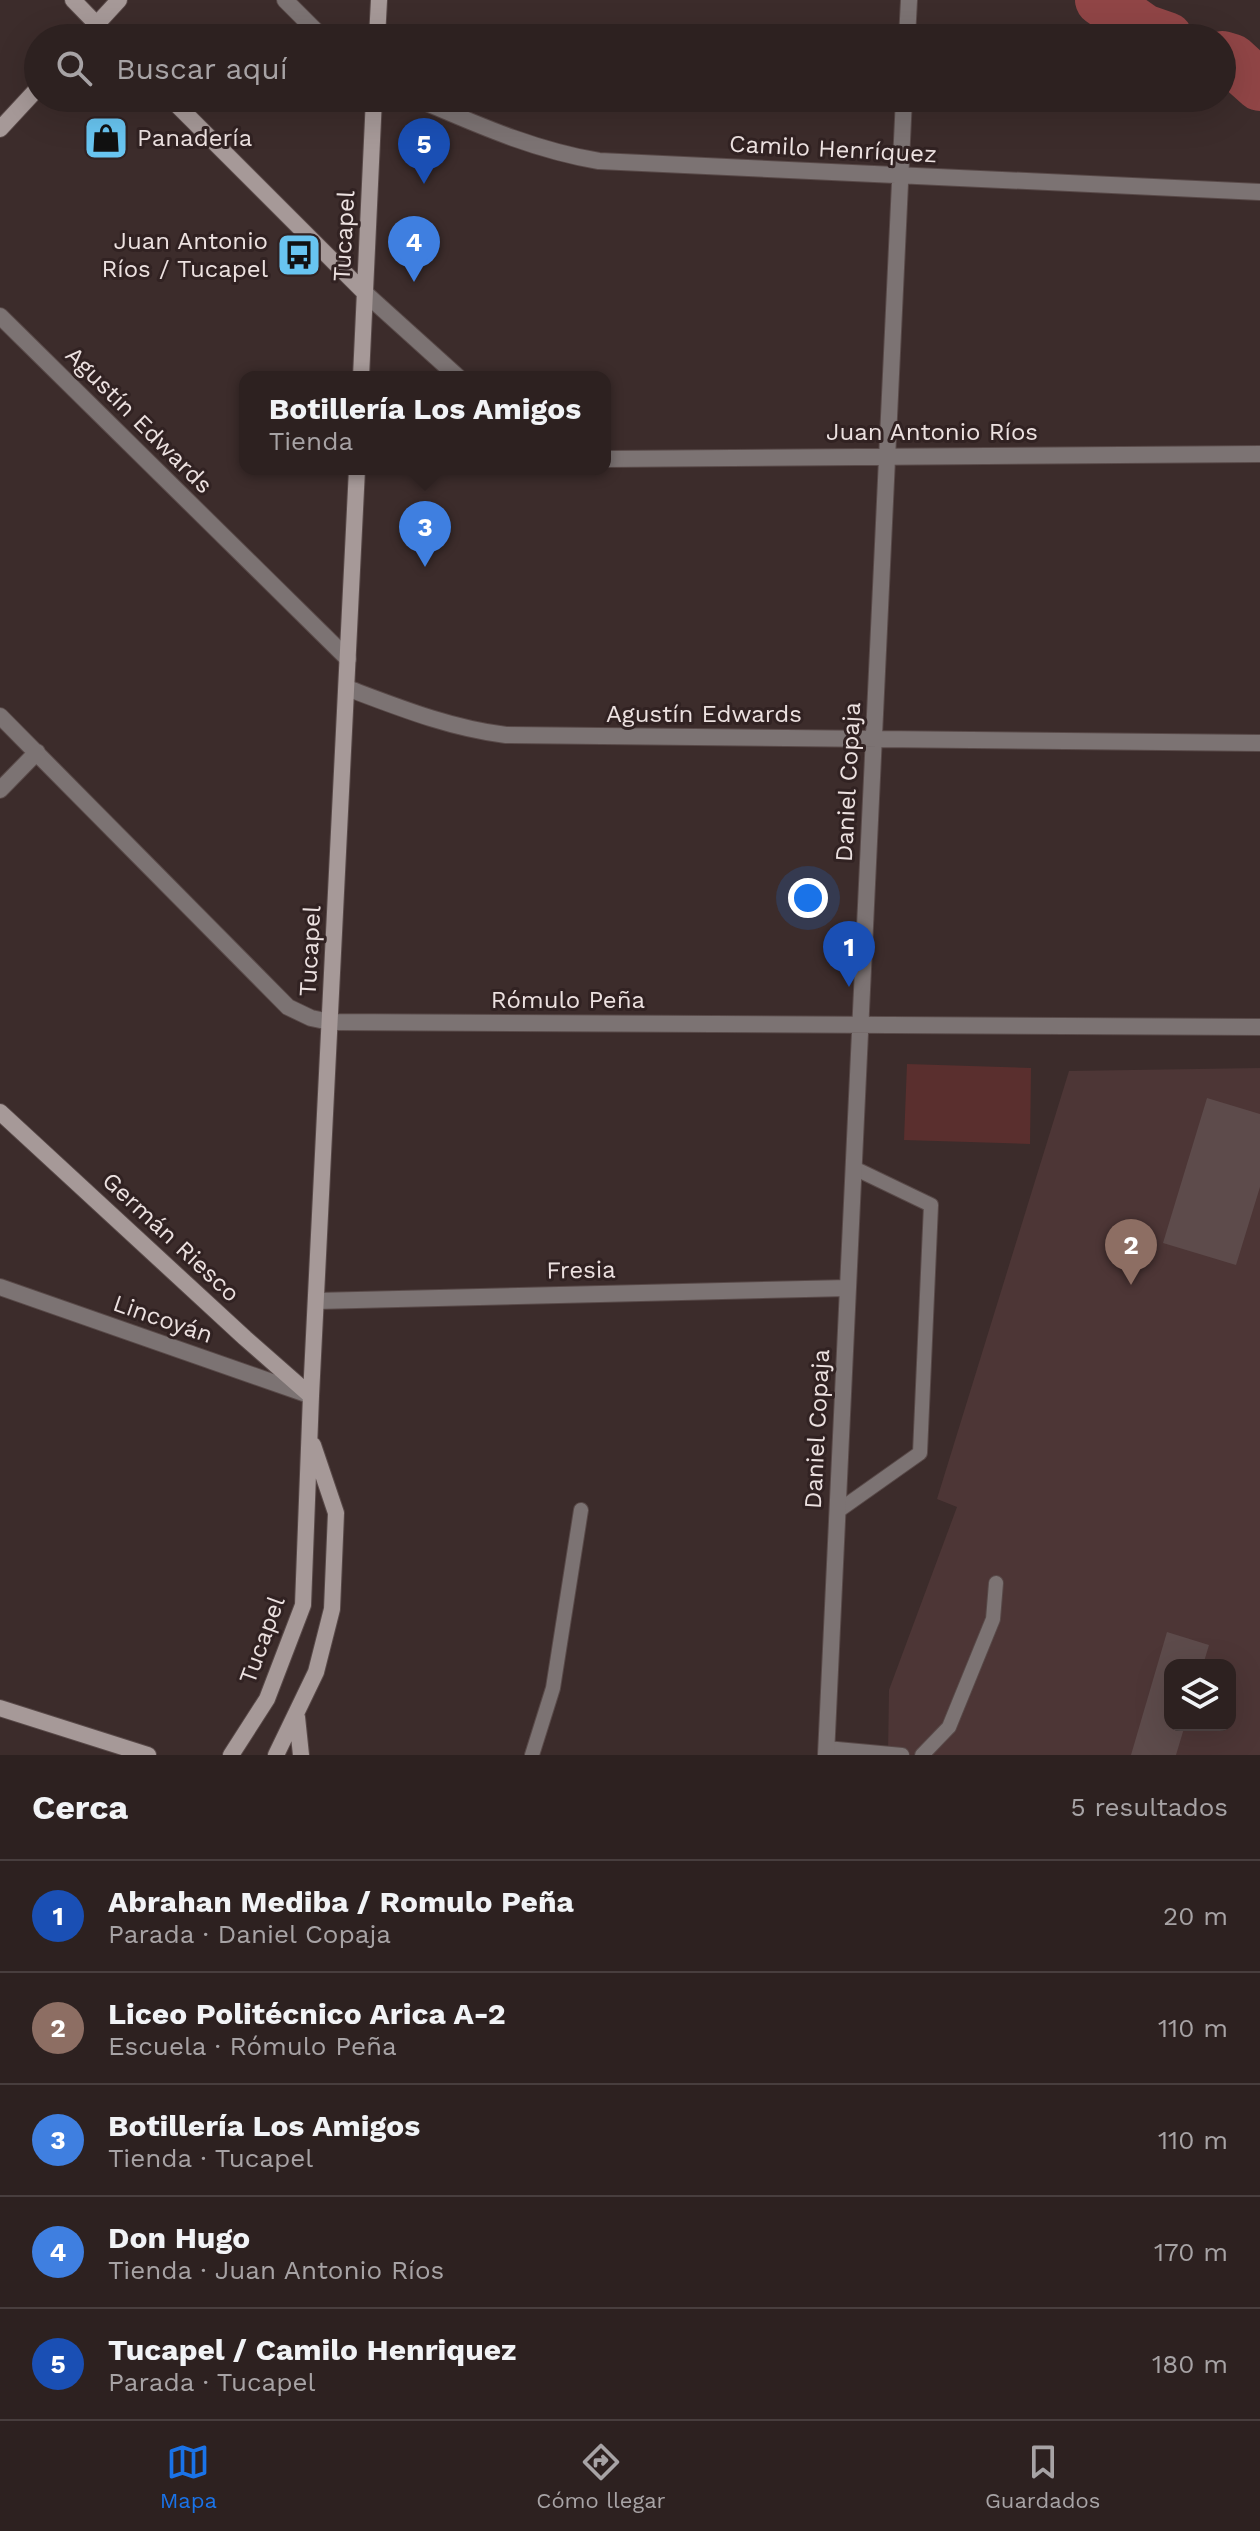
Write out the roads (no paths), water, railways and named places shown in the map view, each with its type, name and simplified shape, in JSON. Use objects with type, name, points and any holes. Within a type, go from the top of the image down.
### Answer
[{"type":"main road","points":[[73,0],[97,24],[119,0]]},
{"type":"main road","points":[[378,24],[379,0]]},
{"type":"main road","points":[[0,129],[24,103]]},
{"type":"main road","points":[[184,112],[365,293]]},
{"type":"main road","name":"Tucapel","points":[[361,371],[373,112]]},
{"type":"main road","name":"Tucapel","points":[[231,1755],[267,1699],[303,1605],[357,475]]},
{"type":"main road","name":"Germán Riesco","points":[[0,1112],[311,1396]]},
{"type":"main road","name":"Tucapel","points":[[276,1755],[316,1672],[332,1609],[336,1513],[310,1436]]},
{"type":"main road","points":[[0,1708],[148,1755]]},
{"type":"main road","points":[[296,1716],[301,1755]]},
{"type":"street","points":[[285,0],[309,24]]},
{"type":"street","points":[[908,24],[909,0]]},
{"type":"street","name":"Camilo Henríquez","points":[[449,112],[533,146],[599,161],[1260,192]]},
{"type":"street","name":"Daniel Copaja","points":[[826,1751],[903,112]]},
{"type":"street","points":[[365,293],[451,371]]},
{"type":"street","name":"Agustín Edwards","points":[[0,316],[348,659]]},
{"type":"street","name":"Juan Antonio Ríos","points":[[611,459],[1260,454]]},
{"type":"street","name":"Agustín Edwards","points":[[347,688],[459,728],[506,735],[1260,743]]},
{"type":"street","name":"Rómulo Peña","points":[[0,716],[288,1007],[311,1018],[330,1022],[1260,1027]]},
{"type":"street","points":[[0,790],[37,752]]},
{"type":"street","name":"Lincoyán","points":[[0,1287],[311,1396]]},
{"type":"street","name":"Fresia","points":[[316,1301],[848,1288]]},
{"type":"lane","points":[[838,1511],[920,1453],[931,1205],[854,1168]]},
{"type":"lane","points":[[532,1755],[553,1688],[581,1510]]},
{"type":"lane","points":[[922,1755],[949,1727],[993,1619],[996,1583]]},
{"type":"lane","points":[[826,1751],[902,1755]]},
{"type":"waterway","points":[[1101,0],[1135,24]]},
{"type":"waterway","points":[[1236,64],[1260,85]]},
{"type":"place","name":"Panadería","points":[[106,138]]},
{"type":"place","name":"Tucapel / Camilo Henriquez","points":[[424,184]]},
{"type":"place","name":"Juan Antonio Ríos / Tucapel","points":[[299,255]]},
{"type":"place","name":"Don Hugo","points":[[414,282]]},
{"type":"place","name":"Botillería Los Amigos","points":[[425,567]]},
{"type":"place","name":"Abrahan Mediba / Romulo Peña","points":[[849,987]]},
{"type":"place","name":"Liceo Politécnico Arica A-2","points":[[1131,1285]]}]
